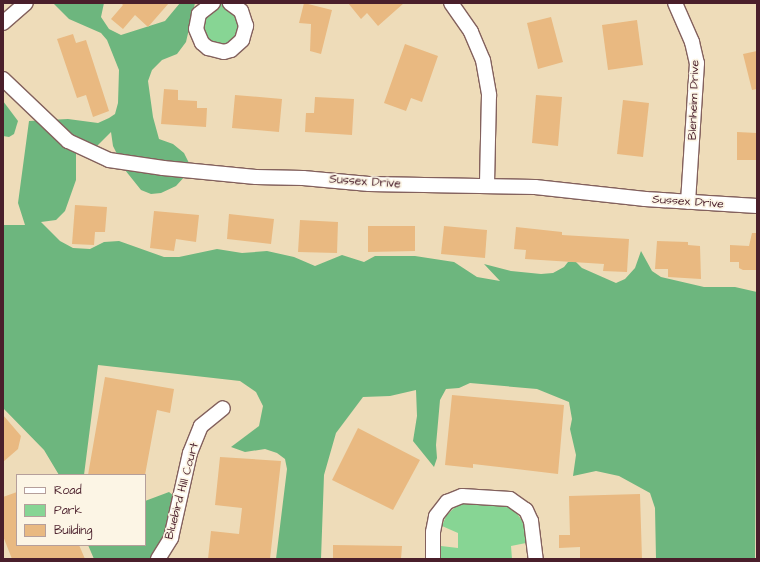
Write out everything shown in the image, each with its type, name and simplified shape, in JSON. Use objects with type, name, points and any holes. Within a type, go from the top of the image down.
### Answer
[{"type":"street","points":[[3,23],[26,3]]},
{"type":"street","points":[[211,3],[204,8],[197,21],[198,36],[208,48],[224,52],[231,50],[242,40],[246,26],[242,11],[230,3]]},
{"type":"street","points":[[450,3],[471,32],[483,60],[488,95],[487,186]]},
{"type":"street","name":"Blenheim Drive","points":[[675,3],[692,42],[697,63],[688,202]]},
{"type":"street","name":"Sussex Drive","points":[[3,79],[68,141],[109,160],[163,168],[256,177],[303,178],[369,184],[535,187],[688,202],[757,206]]},
{"type":"street","name":"Bluebird Hill Court","points":[[158,559],[171,538],[190,453],[201,426],[223,408]]},
{"type":"street","points":[[433,559],[433,532],[436,516],[447,502],[462,496],[510,499],[526,510],[531,521],[536,559]]},
{"type":"green space","points":[[53,3],[104,3],[101,17],[109,29],[121,35],[165,21],[180,3],[195,3],[186,42],[177,54],[162,60],[152,70],[148,81],[153,117],[159,139],[173,144],[184,153],[189,163],[186,175],[176,186],[161,193],[151,194],[141,190],[125,170],[113,146],[111,132],[94,149],[76,151],[76,180],[65,211],[56,220],[41,222],[60,241],[73,248],[90,249],[104,242],[119,241],[164,257],[179,257],[217,249],[242,253],[267,251],[294,257],[315,266],[342,255],[364,262],[375,256],[415,256],[454,262],[477,277],[500,281],[484,264],[511,271],[541,274],[553,273],[564,267],[568,262],[575,261],[582,268],[616,283],[625,279],[635,268],[641,251],[652,271],[661,277],[704,287],[735,287],[757,292],[755,559],[656,559],[655,508],[650,493],[619,476],[596,471],[573,476],[576,455],[570,429],[572,419],[569,402],[537,389],[470,383],[459,388],[446,389],[440,400],[436,445],[437,458],[434,467],[413,441],[417,416],[416,390],[390,396],[363,397],[336,433],[324,475],[321,559],[276,559],[287,469],[285,459],[277,453],[265,449],[245,452],[231,447],[259,426],[263,406],[256,392],[240,381],[98,365],[84,474],[58,474],[44,450],[3,408],[3,225],[25,225],[18,203],[29,121],[68,119],[98,123],[115,114],[118,103],[119,70],[107,40],[101,33],[69,19]]},
{"type":"green space","points":[[213,3],[230,3],[245,34],[215,51],[197,21]]},
{"type":"green space","points":[[3,101],[18,121],[14,134],[9,137],[3,136]]},
{"type":"green space","points":[[169,492],[174,496],[175,504],[158,559],[94,559],[88,546],[146,546],[146,501]]},
{"type":"green space","points":[[468,503],[504,505],[514,510],[525,527],[526,543],[511,546],[512,559],[441,559],[441,546],[458,548],[458,533],[442,526],[446,516],[457,505]]},
{"type":"building","points":[[121,3],[169,3],[148,27],[135,15],[123,29],[111,19],[123,5]]},
{"type":"building","points":[[304,3],[332,10],[321,54],[310,51],[311,24],[299,23]]},
{"type":"building","points":[[348,3],[404,3],[378,26],[367,13],[361,19]]},
{"type":"building","points":[[551,17],[563,62],[538,69],[527,23]]},
{"type":"building","points":[[637,20],[643,65],[608,70],[602,25]]},
{"type":"building","points":[[73,34],[76,43],[86,40],[109,111],[93,117],[86,95],[77,98],[57,39]]},
{"type":"building","points":[[405,44],[438,56],[422,102],[411,98],[406,111],[384,103]]},
{"type":"building","points":[[757,51],[757,89],[752,90],[743,54]]},
{"type":"building","points":[[164,89],[178,90],[178,100],[197,101],[197,108],[207,108],[206,127],[161,124]]},
{"type":"building","points":[[235,95],[282,99],[279,132],[232,128]]},
{"type":"building","points":[[536,95],[562,97],[558,146],[532,143]]},
{"type":"building","points":[[315,97],[354,99],[352,135],[305,132],[306,113],[314,113]]},
{"type":"building","points":[[623,100],[649,103],[643,157],[617,154]]},
{"type":"building","points":[[737,132],[757,133],[757,160],[737,160]]},
{"type":"building","points":[[75,205],[107,207],[105,232],[95,232],[94,245],[72,244]]},
{"type":"building","points":[[154,211],[199,215],[196,242],[176,239],[174,251],[150,248]]},
{"type":"building","points":[[229,214],[274,219],[271,244],[227,239]]},
{"type":"building","points":[[300,220],[338,222],[337,253],[298,252]]},
{"type":"building","points":[[368,226],[415,226],[415,251],[368,252]]},
{"type":"building","points":[[444,226],[487,230],[485,258],[441,254]]},
{"type":"building","points":[[516,227],[562,232],[562,235],[629,239],[627,272],[603,271],[604,264],[525,259],[526,250],[514,249]]},
{"type":"building","points":[[752,233],[757,233],[757,270],[743,270],[739,268],[739,262],[730,262],[730,245],[749,246]]},
{"type":"building","points":[[657,241],[688,242],[688,245],[700,246],[701,279],[668,277],[668,269],[655,269]]},
{"type":"building","points":[[105,377],[174,389],[170,413],[157,410],[145,474],[88,474]]},
{"type":"building","points":[[452,395],[564,405],[558,474],[473,464],[473,468],[445,465]]},
{"type":"building","points":[[3,415],[21,436],[18,449],[3,462]]},
{"type":"building","points":[[358,428],[420,460],[393,510],[332,480]]},
{"type":"building","points":[[220,457],[281,461],[270,559],[208,559],[211,531],[239,534],[242,508],[215,505]]},
{"type":"building","points":[[16,492],[16,546],[79,546],[85,559],[12,559],[3,536],[3,497]]},
{"type":"building","points":[[640,494],[642,559],[580,559],[580,547],[559,548],[559,535],[570,535],[569,496]]},
{"type":"building","points":[[333,545],[402,546],[401,559],[333,559]]}]
